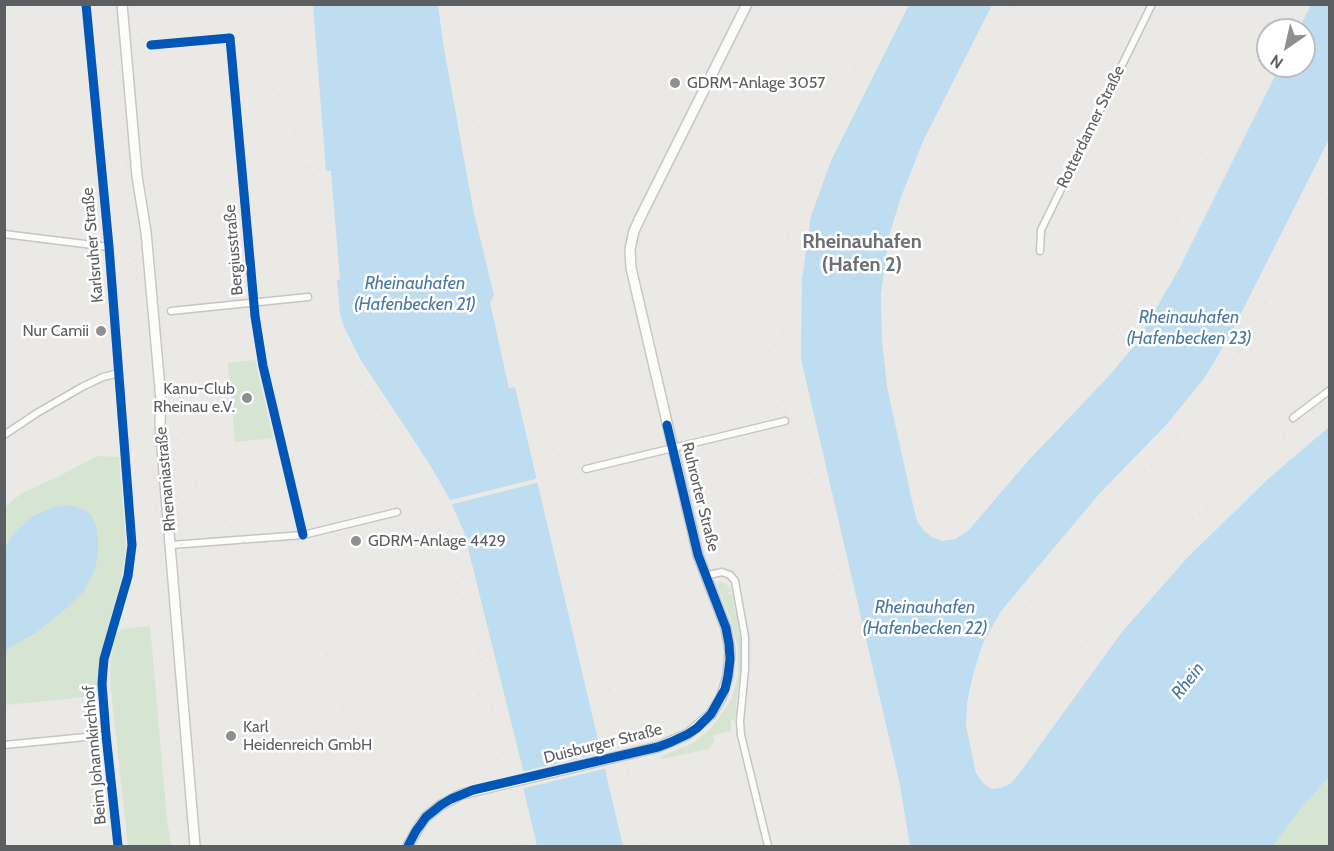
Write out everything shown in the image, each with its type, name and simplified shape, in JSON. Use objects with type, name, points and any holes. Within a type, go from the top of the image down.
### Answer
[{"type":"street","name":"Karlsruher Straße","points":[[86,4],[109,247],[126,484]]},
{"type":"street","name":"Rhenaniastraße","points":[[122,4],[137,176],[146,232],[161,400],[160,424],[195,846]]},
{"type":"street","name":"Ruhrorter Straße","points":[[747,4],[640,218],[630,249],[631,268],[698,555],[705,576],[722,572],[730,575],[735,581],[745,637],[741,735],[768,846]]},
{"type":"street","name":"Rotterdamer Straße","points":[[1040,251],[1041,230],[1152,4]]},
{"type":"street","name":"Bergiusstraße","points":[[151,45],[230,38],[262,366],[303,535]]},
{"type":"street","points":[[4,234],[109,247]]},
{"type":"street","points":[[171,311],[308,297]]},
{"type":"street","points":[[4,435],[82,387],[119,373]]},
{"type":"street","points":[[1293,418],[1329,390]]},
{"type":"street","points":[[585,469],[785,422]]},
{"type":"street","name":"Beim Johannkirchhof","points":[[118,846],[102,684],[105,659],[128,576],[132,545],[126,484]]},
{"type":"street","points":[[171,545],[303,535],[397,512]]},
{"type":"street","name":"Duisburger Straße","points":[[408,846],[426,817],[441,805],[462,794],[658,747],[688,734],[705,720],[716,707],[725,689],[730,651],[728,636],[705,576]]},
{"type":"street","points":[[4,745],[106,735]]},
{"type":"green space","name":"Kanu-Club Rheinau e.V.","points":[[255,360],[273,438],[235,442],[228,363]]},
{"type":"green space","points":[[98,456],[119,457],[126,547],[117,597],[100,656],[97,696],[5,705],[5,651],[37,632],[84,591],[53,507],[33,516],[12,535],[5,548],[5,507],[22,493]]},
{"type":"green space","points":[[720,582],[726,584],[732,591],[728,592],[729,595],[732,594],[741,639],[742,663],[736,702],[736,719],[731,720],[731,731],[713,735],[714,741],[709,749],[662,759],[661,756],[693,743],[710,729],[732,698],[738,675],[738,649],[731,620],[717,585]]},
{"type":"green space","points":[[150,626],[171,846],[128,846],[110,682],[111,657],[116,634],[122,629]]},
{"type":"green space","points":[[1329,777],[1329,846],[1273,846],[1302,807]]},
{"type":"water","name":"Rheinauhafen (Hafenbecken 21)","points":[[313,5],[438,5],[473,209],[494,295],[490,303],[509,388],[515,387],[623,846],[537,846],[524,791],[524,774],[464,532],[447,494],[360,359],[344,327],[340,313],[337,280],[340,279],[331,171],[326,171]]},
{"type":"water","points":[[909,5],[992,5],[923,141],[901,197],[889,236],[881,294],[882,341],[887,387],[917,521],[932,537],[942,541],[955,539],[968,531],[1028,461],[1108,377],[1135,345],[1179,269],[1274,78],[1316,78],[1316,18],[1304,18],[1311,5],[1329,5],[1329,139],[1229,337],[1205,377],[1167,424],[1099,494],[1001,611],[982,645],[967,703],[966,726],[976,773],[991,789],[1010,784],[1122,632],[1188,557],[1268,479],[1329,427],[1329,777],[1302,807],[1273,846],[910,846],[900,785],[801,359],[802,279],[811,216],[831,161]]},
{"type":"water","points":[[70,505],[91,515],[96,526],[98,555],[95,569],[84,591],[67,608],[37,632],[5,651],[5,548],[12,535],[33,516],[53,507]]},
{"type":"pier","points":[[539,478],[540,482],[449,505],[447,501]]},
{"type":"pier","points":[[604,752],[608,768],[521,789],[521,772]]},
{"type":"railway","points":[[113,4],[185,846]]},
{"type":"railway","points":[[135,4],[207,846]]},
{"type":"railway","points":[[185,4],[187,22]]},
{"type":"railway","points":[[231,4],[244,45],[290,118],[302,150],[306,170]]},
{"type":"railway","points":[[297,4],[323,290],[328,313],[346,360],[434,497],[449,530],[525,846]]},
{"type":"railway","points":[[829,121],[888,4]]},
{"type":"railway","points":[[995,41],[1013,4]]},
{"type":"railway","points":[[1284,18],[1290,4]]},
{"type":"railway","points":[[467,61],[493,210],[521,334]]},
{"type":"railway","points":[[972,490],[1121,325],[1256,62]]},
{"type":"railway","points":[[820,117],[840,83]]},
{"type":"railway","points":[[1008,631],[1064,560],[1195,419],[1212,395],[1251,331],[1330,175]]},
{"type":"railway","points":[[800,192],[787,243],[783,272],[781,317],[789,386],[883,790],[891,846]]},
{"type":"railway","points":[[785,411],[776,364],[772,295],[779,240],[788,196]]},
{"type":"railway","points":[[320,306],[323,344],[321,358]]},
{"type":"railway","points":[[536,374],[632,789]]},
{"type":"railway","points":[[1062,671],[1118,600],[1183,529],[1291,430],[1330,399]]},
{"type":"railway","points":[[177,438],[189,469],[207,500],[232,530],[283,581],[303,607],[318,633],[334,672],[374,846]]},
{"type":"railway","points":[[456,583],[460,616],[515,846]]},
{"type":"railway","points":[[642,834],[645,846]]},
{"type":"cycle path","points":[[86,4],[109,247],[132,545],[128,576],[104,659],[102,684],[118,846]]},
{"type":"cycle path","points":[[151,45],[230,38],[255,316],[263,366],[303,535]]},
{"type":"cycle path","points":[[408,846],[426,817],[451,799],[473,790],[658,747],[688,734],[711,714],[725,689],[730,659],[729,644],[726,628],[698,555],[667,425]]},
{"type":"place","name":"GDRM-Anlage 3057","points":[[675,83]]},
{"type":"place","name":"Nur Camii","points":[[101,331]]},
{"type":"place","name":"Kanu-Club Rheinau e.V.","points":[[247,398]]},
{"type":"place","name":"GDRM-Anlage 4429","points":[[356,541]]},
{"type":"place","name":"Karl Heidenreich GmbH","points":[[231,736]]},
{"type":"district","name":"Rheinauhafen (Hafen 2)","points":[[862,254]]},
{"type":"water label","name":"Rheinauhafen (Hafenbecken 23)","points":[[1189,328]]},
{"type":"water label","name":"Rheinauhafen (Hafenbecken 22)","points":[[925,618]]},
{"type":"water label","name":"Rhein","points":[[1188,681]]}]
